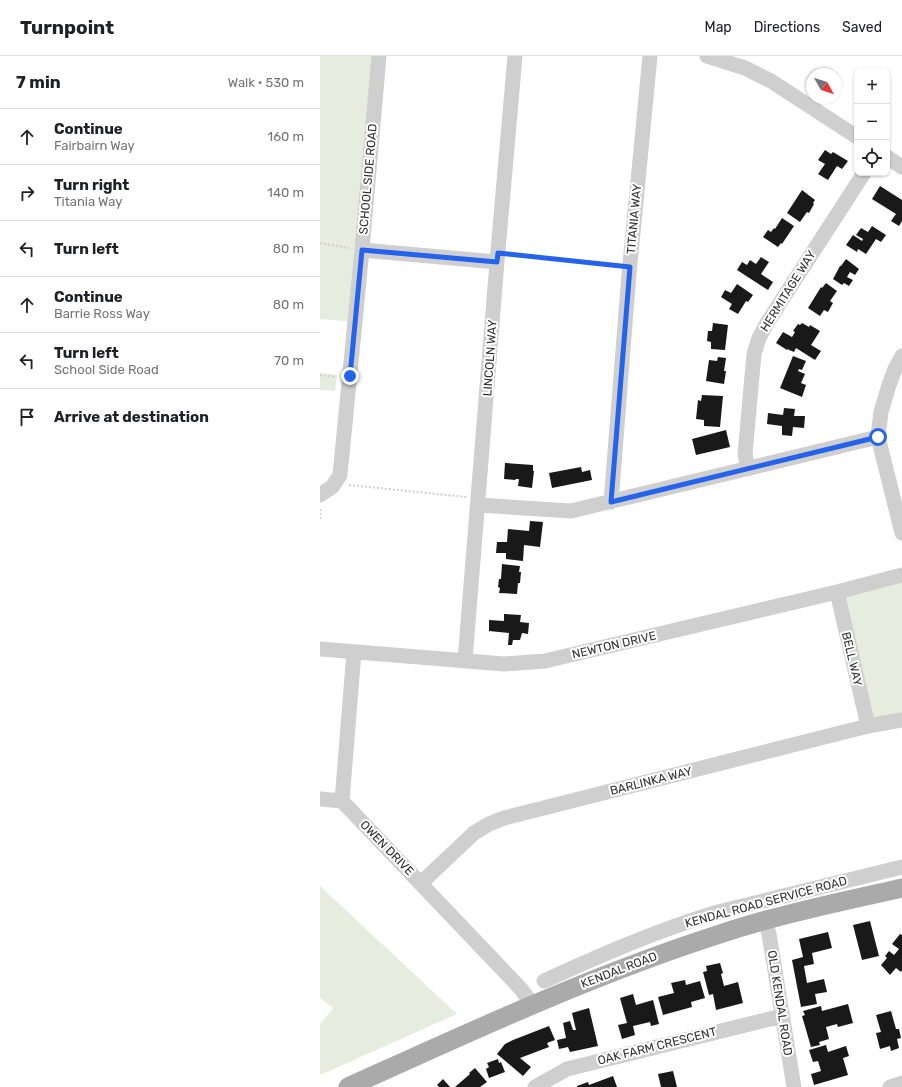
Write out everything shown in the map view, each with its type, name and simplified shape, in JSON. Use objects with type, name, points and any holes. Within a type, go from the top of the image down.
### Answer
[{"type":"main road","name":"KENDAL ROAD","points":[[348,1087],[532,1004],[660,954],[765,920],[902,888]]},
{"type":"street","name":"SCHOOL SIDE ROAD","points":[[328,489],[340,475],[379,56]]},
{"type":"street","name":"LINCOLN WAY","points":[[465,660],[497,258],[515,56]]},
{"type":"street","name":"TITANIA WAY","points":[[611,502],[630,267],[650,56]]},
{"type":"street","points":[[707,56],[745,68],[771,81],[854,135]]},
{"type":"street","points":[[890,159],[902,166]]},
{"type":"street","name":"HERMITAGE WAY","points":[[748,469],[745,454],[754,354],[759,338],[767,323],[862,176]]},
{"type":"street","points":[[362,250],[497,258]]},
{"type":"street","points":[[902,356],[889,385],[881,412],[878,437],[902,533]]},
{"type":"street","points":[[478,502],[571,511],[878,437]]},
{"type":"street","name":"NEWTON DRIVE","points":[[320,649],[504,664],[545,661],[837,592],[902,575]]},
{"type":"street","name":"BELL WAY","points":[[837,592],[868,726]]},
{"type":"street","points":[[320,799],[342,801],[354,652]]},
{"type":"street","name":"BARLINKA WAY","points":[[420,883],[474,833],[489,824],[504,818],[868,726],[902,720]]},
{"type":"street","name":"OWEN DRIVE","points":[[342,801],[521,989],[532,1004]]},
{"type":"street","name":"KENDAL ROAD SERVICE ROAD","points":[[544,981],[624,945],[689,921],[718,912],[902,867]]},
{"type":"street","name":"OLD KENDAL ROAD","points":[[765,920],[794,1087]]},
{"type":"street","name":"OAK FARM CRESCENT","points":[[535,1087],[567,1069],[576,1066],[782,1016]]},
{"type":"street","points":[[890,1087],[902,1083]]},
{"type":"path","points":[[320,243],[362,250]]},
{"type":"path","points":[[497,258],[630,267]]},
{"type":"path","points":[[320,375],[349,378]]},
{"type":"path","points":[[328,489],[478,502]]},
{"type":"shaded area","points":[[320,56],[379,56],[355,322],[320,319]]},
{"type":"shaded area","points":[[320,373],[337,375],[335,391],[320,390]]},
{"type":"shaded area","points":[[902,583],[902,716],[878,720],[873,716],[843,599],[847,596]]},
{"type":"shaded area","points":[[320,886],[457,1014],[320,1075],[320,1024],[333,1008],[320,998]]},
{"type":"building","points":[[825,150],[831,154],[833,152],[848,161],[842,169],[837,166],[828,180],[818,174],[825,164],[818,160]]},
{"type":"building","points":[[880,186],[902,200],[902,221],[899,226],[891,221],[896,214],[872,199]]},
{"type":"building","points":[[802,190],[815,200],[809,213],[807,212],[800,222],[787,213]]},
{"type":"building","points":[[782,218],[794,226],[782,244],[781,243],[778,247],[763,237],[768,230],[771,232],[774,228],[775,229]]},
{"type":"building","points":[[872,226],[886,235],[881,242],[876,239],[866,254],[858,249],[857,252],[846,245],[853,235],[862,241],[863,239],[856,235],[861,228],[868,232]]},
{"type":"building","points":[[761,257],[769,262],[761,274],[773,282],[768,290],[737,270],[742,262],[747,265],[750,260],[756,264]]},
{"type":"building","points":[[846,259],[859,269],[855,275],[850,272],[847,277],[853,280],[849,286],[844,283],[842,285],[833,279],[840,266]]},
{"type":"building","points":[[826,283],[837,291],[830,301],[833,303],[828,312],[824,310],[820,316],[808,308],[821,287],[822,288]]},
{"type":"building","points":[[737,284],[753,295],[748,302],[746,301],[738,314],[729,309],[732,304],[721,297],[725,290],[731,293]]},
{"type":"building","points":[[713,323],[728,325],[725,350],[711,349],[711,342],[707,341],[708,331],[712,331]]},
{"type":"building","points":[[802,323],[809,327],[810,325],[820,331],[811,345],[821,351],[815,360],[796,348],[794,352],[787,350],[776,343],[783,332],[792,337],[795,332],[793,331],[798,324],[800,325]]},
{"type":"building","points":[[793,356],[806,361],[802,370],[799,369],[798,371],[805,374],[801,383],[806,385],[802,397],[780,388]]},
{"type":"building","points":[[718,357],[726,358],[724,384],[706,381],[709,360],[717,361]]},
{"type":"building","points":[[702,395],[723,396],[720,427],[704,426],[704,420],[696,419],[698,400],[701,401]]},
{"type":"building","points":[[784,408],[795,409],[794,416],[805,416],[804,428],[793,427],[792,436],[782,435],[782,426],[767,424],[768,413],[783,415]]},
{"type":"building","points":[[726,430],[730,447],[696,455],[692,439]]},
{"type":"building","points":[[505,463],[533,465],[534,471],[532,488],[518,486],[519,479],[504,479]]},
{"type":"building","points":[[581,467],[582,472],[590,470],[592,480],[552,488],[549,473]]},
{"type":"building","points":[[530,521],[543,522],[540,547],[524,545],[523,561],[506,559],[506,553],[496,553],[497,542],[507,542],[508,529],[529,531]]},
{"type":"building","points":[[502,564],[520,566],[520,583],[518,583],[517,594],[499,593],[500,588],[498,587],[499,579],[501,579]]},
{"type":"building","points":[[504,614],[521,615],[520,622],[529,623],[528,634],[522,633],[520,640],[513,640],[512,645],[508,645],[509,633],[489,631],[489,620],[504,621]]},
{"type":"building","points":[[870,921],[879,956],[862,960],[853,925]]},
{"type":"building","points":[[828,932],[832,948],[812,953],[814,964],[804,966],[807,983],[824,979],[827,992],[815,994],[817,1004],[801,1007],[792,960],[803,957],[799,939]]},
{"type":"building","points":[[900,934],[902,935],[902,970],[901,972],[896,968],[890,975],[881,965],[887,958],[885,956],[889,951],[894,955],[899,949],[892,944]]},
{"type":"building","points":[[720,963],[723,973],[721,974],[724,986],[738,982],[743,1003],[716,1010],[713,994],[709,995],[703,972],[707,971],[706,966]]},
{"type":"building","points":[[685,980],[686,985],[700,981],[705,998],[691,1002],[692,1007],[663,1015],[658,997],[674,993],[671,983]]},
{"type":"building","points":[[633,994],[636,1005],[653,1000],[659,1024],[651,1026],[650,1022],[633,1026],[635,1035],[622,1039],[618,1025],[627,1023],[620,998]]},
{"type":"building","points":[[848,1004],[853,1023],[838,1027],[837,1024],[826,1027],[829,1039],[819,1042],[820,1045],[811,1047],[802,1016],[805,1015],[803,1011],[821,1006],[822,1011]]},
{"type":"building","points":[[589,1008],[598,1046],[570,1052],[568,1047],[559,1049],[557,1040],[566,1038],[563,1023],[570,1021],[573,1030],[576,1030],[572,1013]]},
{"type":"building","points":[[891,1011],[896,1029],[899,1029],[901,1038],[897,1039],[899,1048],[891,1051],[890,1046],[880,1049],[876,1033],[881,1032],[876,1015]]},
{"type":"building","points":[[549,1026],[555,1040],[547,1043],[549,1047],[520,1058],[531,1067],[523,1076],[497,1054],[505,1044]]},
{"type":"building","points":[[826,1045],[828,1052],[846,1046],[849,1056],[843,1058],[848,1075],[814,1085],[811,1074],[821,1071],[818,1061],[813,1062],[809,1050]]},
{"type":"building","points":[[498,1059],[499,1063],[501,1062],[505,1072],[489,1078],[486,1069],[489,1067],[487,1063]]},
{"type":"building","points":[[475,1068],[487,1082],[480,1087],[455,1087],[470,1074],[469,1073]]},
{"type":"building","points":[[673,1071],[677,1087],[661,1087],[658,1074]]},
{"type":"building","points":[[613,1076],[617,1087],[577,1087],[588,1082],[589,1085]]},
{"type":"building","points":[[443,1079],[450,1087],[439,1087],[437,1085]]},
{"type":"route","points":[[350,376],[362,250],[497,262],[498,253],[630,267],[611,502],[878,437]]}]
